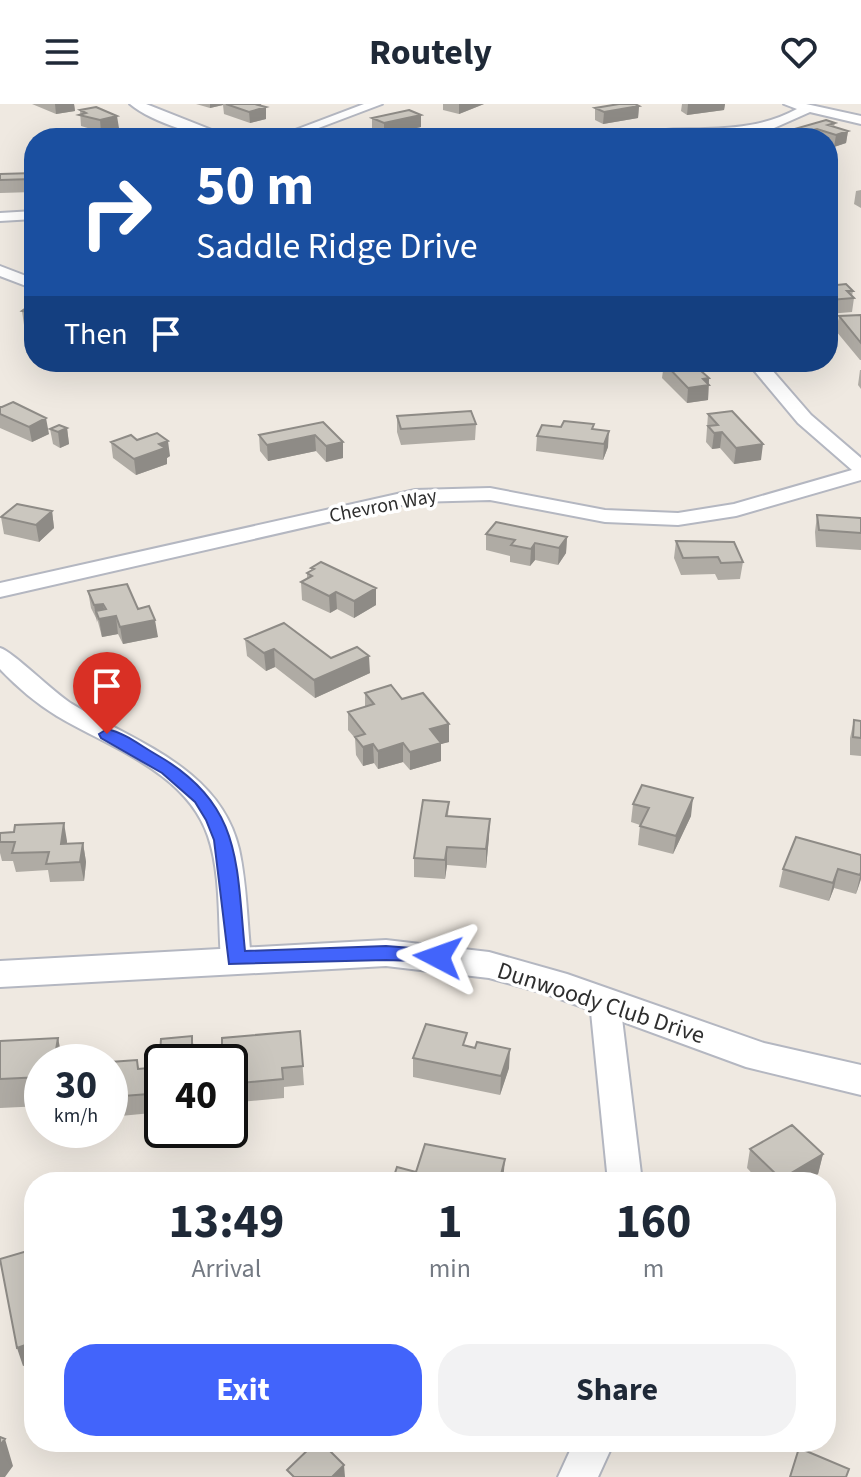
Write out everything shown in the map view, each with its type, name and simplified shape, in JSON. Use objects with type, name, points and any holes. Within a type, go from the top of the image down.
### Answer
[{"type":"street","points":[[136,104],[193,128]]},
{"type":"street","points":[[308,128],[376,104]]},
{"type":"street","points":[[790,104],[861,120]]},
{"type":"street","points":[[745,128],[787,119],[808,108]]},
{"type":"street","points":[[0,217],[24,216]]},
{"type":"street","points":[[0,271],[24,280]]},
{"type":"street","points":[[763,372],[785,401],[816,433],[861,471]]},
{"type":"street","name":"Chevron Way","points":[[0,590],[415,496],[490,494],[605,516],[678,519],[736,510],[861,471]]},
{"type":"street","points":[[0,655],[20,678],[62,708],[168,769],[202,798],[223,840],[236,959]]},
{"type":"street","name":"Dunwoody Club Drive","points":[[0,974],[386,953],[438,957],[554,983],[771,1060],[861,1080]]},
{"type":"street","points":[[605,1002],[624,1172]]},
{"type":"street","points":[[578,1477],[589,1452]]},
{"type":"building","points":[[226,104],[260,104],[266,107],[249,112]]},
{"type":"building","points":[[619,104],[639,106],[604,112],[595,108]]},
{"type":"building","points":[[96,107],[117,116],[100,120],[79,115],[86,113],[80,110]]},
{"type":"building","points":[[409,110],[421,115],[384,123],[372,118]]},
{"type":"building","points":[[826,120],[835,123],[828,125],[838,128],[798,128]]},
{"type":"building","points":[[24,173],[24,179],[0,180],[0,174]]},
{"type":"building","points":[[846,284],[853,291],[847,291],[854,298],[838,299],[838,285]]},
{"type":"building","points":[[861,315],[861,343],[839,316]]},
{"type":"building","points":[[673,372],[702,372],[709,378],[703,379],[709,385],[688,388]]},
{"type":"building","points":[[13,402],[46,418],[29,427],[0,414],[0,407]]},
{"type":"building","points":[[471,411],[476,424],[401,429],[397,416]]},
{"type":"building","points":[[732,411],[763,444],[736,448],[722,432],[714,433],[708,426],[718,425],[708,414]]},
{"type":"building","points":[[564,421],[594,424],[592,429],[609,431],[604,444],[537,436],[542,425],[561,427]]},
{"type":"building","points":[[323,422],[343,442],[326,446],[315,435],[267,445],[259,435]]},
{"type":"building","points":[[59,425],[67,428],[58,432],[50,429]]},
{"type":"building","points":[[157,433],[168,441],[159,444],[165,448],[134,459],[111,442],[131,435],[137,440]]},
{"type":"building","points":[[17,504],[52,511],[36,525],[1,517]]},
{"type":"building","points":[[817,515],[861,518],[861,533],[819,530]]},
{"type":"building","points":[[496,522],[567,537],[559,548],[535,543],[531,549],[511,545],[515,540],[486,534]]},
{"type":"building","points":[[676,541],[734,542],[743,562],[721,563],[718,557],[683,558]]},
{"type":"building","points":[[321,562],[376,588],[354,601],[336,592],[329,596],[301,582],[312,576],[307,573]]},
{"type":"building","points":[[127,584],[138,609],[149,606],[155,620],[120,627],[116,616],[99,619],[96,611],[106,609],[103,604],[94,605],[88,591]]},
{"type":"building","points":[[284,623],[331,658],[357,647],[369,656],[314,680],[274,649],[264,653],[245,639]]},
{"type":"building","points":[[391,685],[402,699],[423,693],[449,724],[430,729],[441,743],[410,752],[403,743],[378,751],[373,744],[363,747],[355,737],[365,734],[348,712],[374,704],[365,693]]},
{"type":"building","points":[[854,720],[861,721],[861,738],[853,737]]},
{"type":"building","points":[[642,785],[693,798],[676,836],[640,826],[649,808],[633,804]]},
{"type":"building","points":[[423,800],[449,802],[446,816],[490,819],[486,849],[447,847],[445,860],[414,858]]},
{"type":"building","points":[[64,823],[61,844],[83,843],[80,862],[46,864],[49,852],[12,853],[15,842],[0,842],[0,833],[14,832],[15,825]]},
{"type":"building","points":[[796,837],[861,855],[860,875],[838,869],[833,883],[783,869]]},
{"type":"building","points":[[426,1024],[467,1033],[463,1045],[475,1048],[477,1042],[510,1049],[501,1076],[413,1058]]},
{"type":"building","points":[[300,1031],[303,1066],[282,1068],[283,1079],[248,1082],[248,1044],[222,1044],[222,1038]]},
{"type":"building","points":[[192,1036],[192,1044],[161,1044],[161,1039]]},
{"type":"building","points":[[58,1038],[57,1044],[24,1044],[24,1078],[0,1079],[0,1041]]},
{"type":"building","points":[[137,1060],[138,1069],[144,1068],[144,1094],[128,1096],[128,1061]]},
{"type":"building","points":[[792,1125],[823,1154],[793,1172],[774,1172],[750,1149]]},
{"type":"building","points":[[425,1144],[505,1159],[502,1172],[416,1172]]},
{"type":"building","points":[[397,1167],[416,1172],[395,1172]]},
{"type":"building","points":[[24,1252],[24,1346],[17,1348],[0,1259]]},
{"type":"building","points":[[306,1452],[331,1452],[344,1465],[332,1477],[294,1477],[287,1470]]},
{"type":"building","points":[[798,1452],[809,1452],[849,1469],[846,1477],[790,1477]]},
{"type":"route","points":[[107,734],[168,769],[202,798],[215,820],[223,840],[236,959],[386,953],[438,957]]}]
